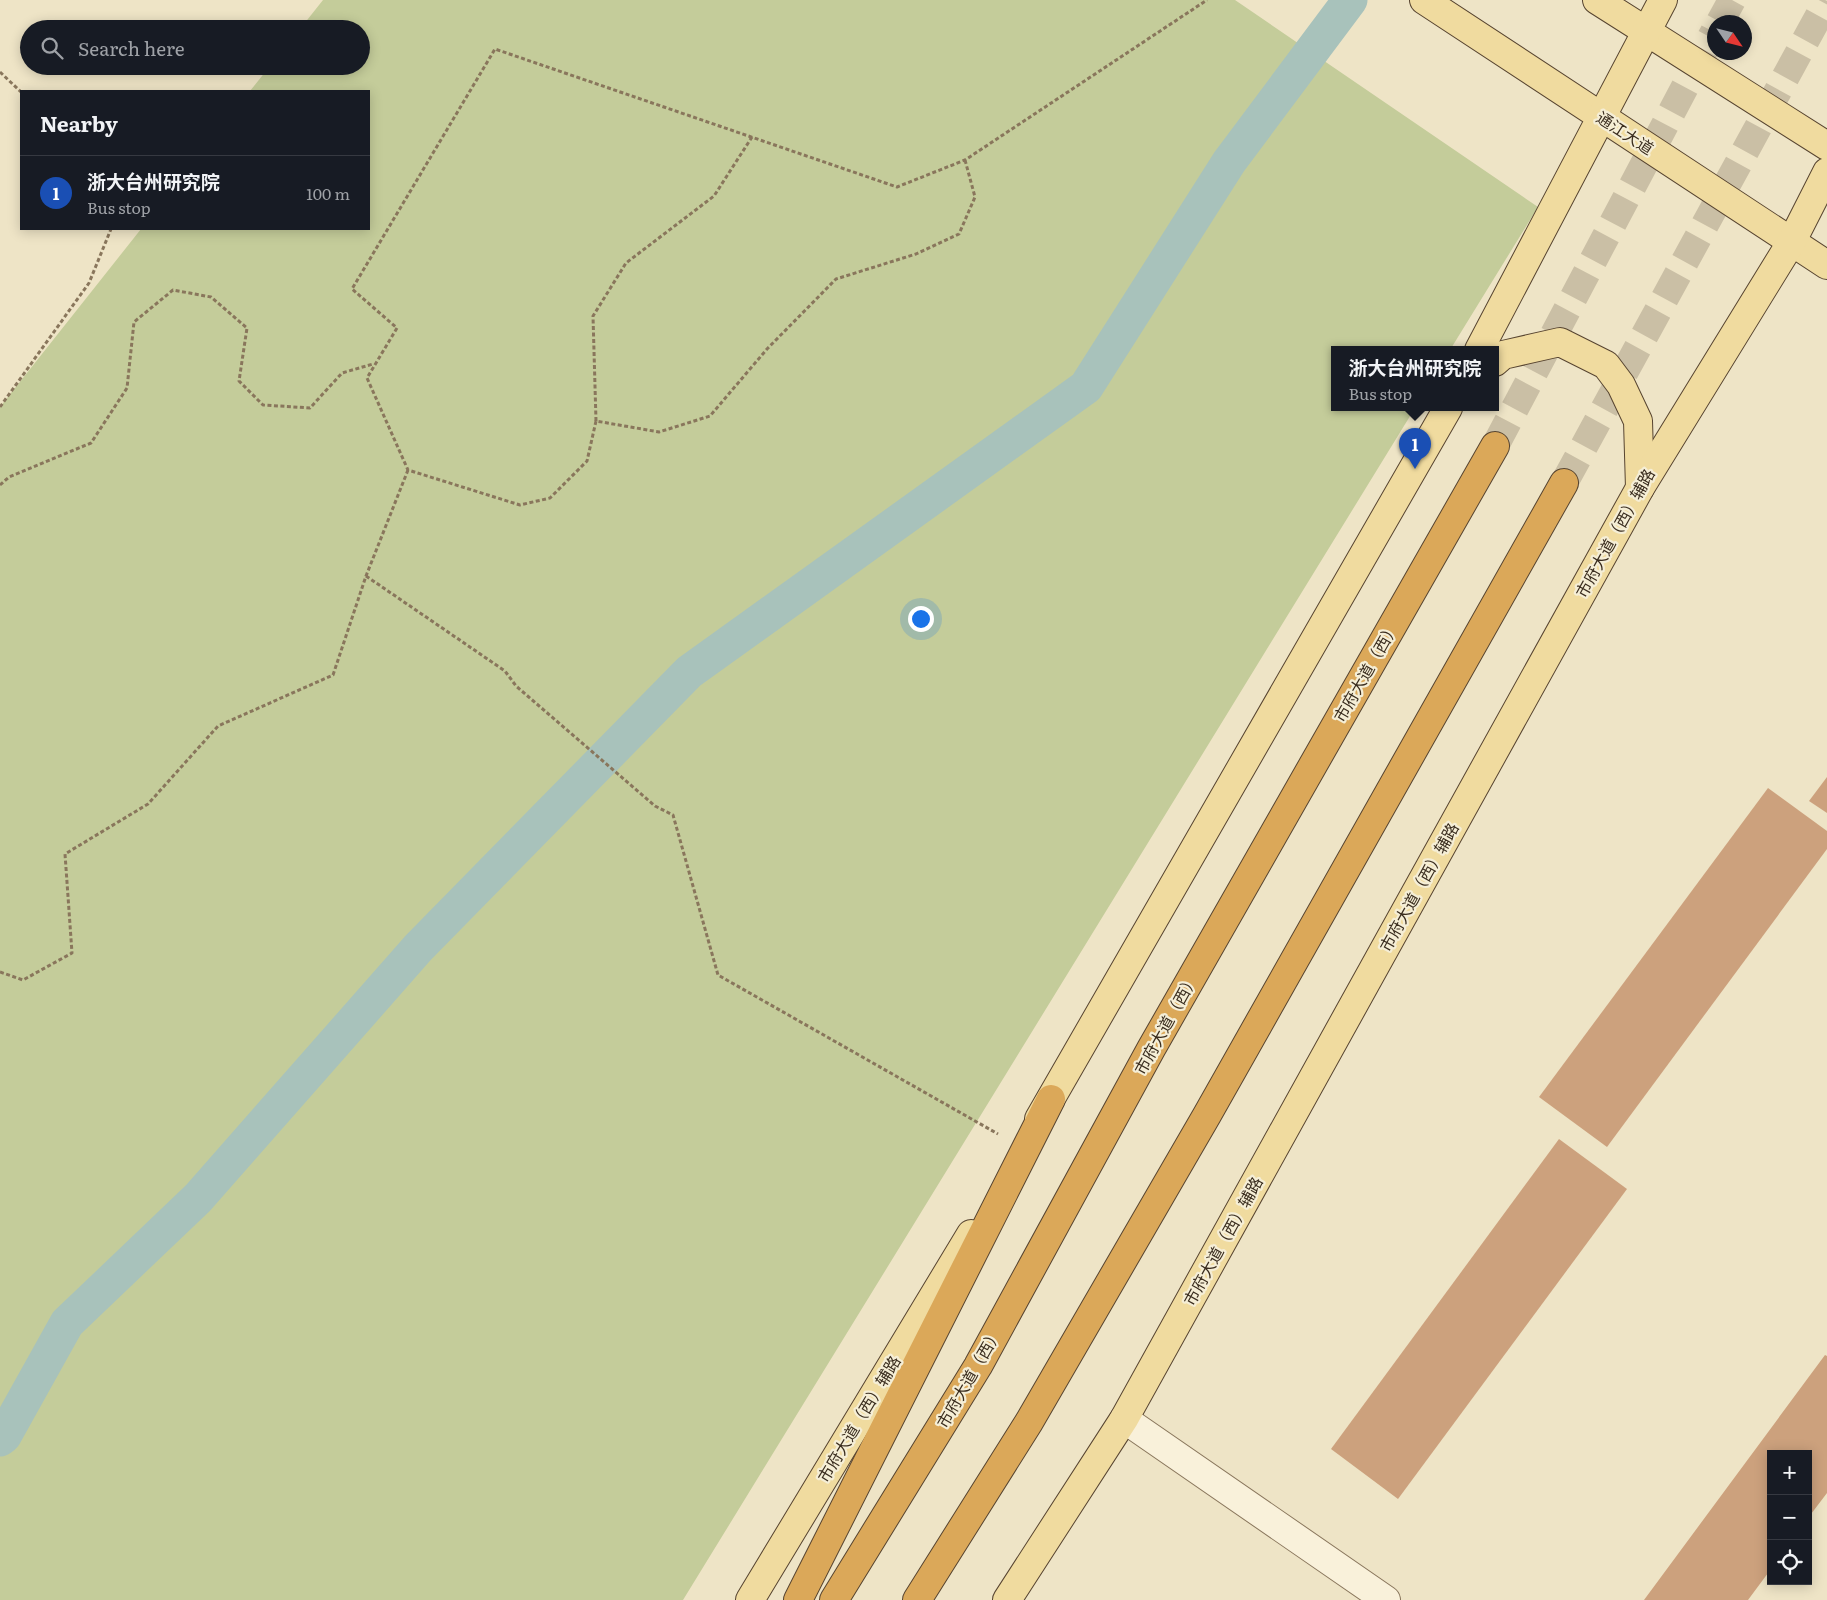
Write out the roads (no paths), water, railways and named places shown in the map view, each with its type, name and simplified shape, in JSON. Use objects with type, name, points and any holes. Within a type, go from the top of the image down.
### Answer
[{"type":"highway","name":"市府大道（西）","points":[[834,1600],[978,1366],[1151,1049],[1495,446]]},
{"type":"highway","points":[[917,1600],[1029,1422],[1202,1124],[1564,483]]},
{"type":"highway","points":[[798,1600],[1051,1099]]},
{"type":"main road","name":"通江大道","points":[[1424,0],[1827,264]]},
{"type":"main road","points":[[1597,0],[1827,146]]},
{"type":"main road","points":[[1481,346],[1663,0]]},
{"type":"main road","name":"市府大道（西）辅路","points":[[1007,1600],[1124,1419],[1640,488],[1792,241],[1827,172]]},
{"type":"main road","points":[[1499,358],[1503,355],[1560,342],[1606,365],[1621,385],[1638,421],[1640,488]]},
{"type":"main road","name":"市府大道（西）辅路","points":[[750,1600],[1051,1099],[1446,411]]},
{"type":"street","points":[[1124,1419],[1386,1600]]},
{"type":"waterway","points":[[0,1439],[4,1436],[67,1323],[198,1198],[418,948],[689,672],[1086,387],[1229,162],[1350,0]]},
{"type":"tunnel","points":[[1724,15],[1732,0]]},
{"type":"tunnel","points":[[1564,483],[1827,1]]},
{"type":"tunnel","points":[[1495,446],[1707,45]]},
{"type":"place","name":"浙大台州研究院","points":[[1415,469]]}]
